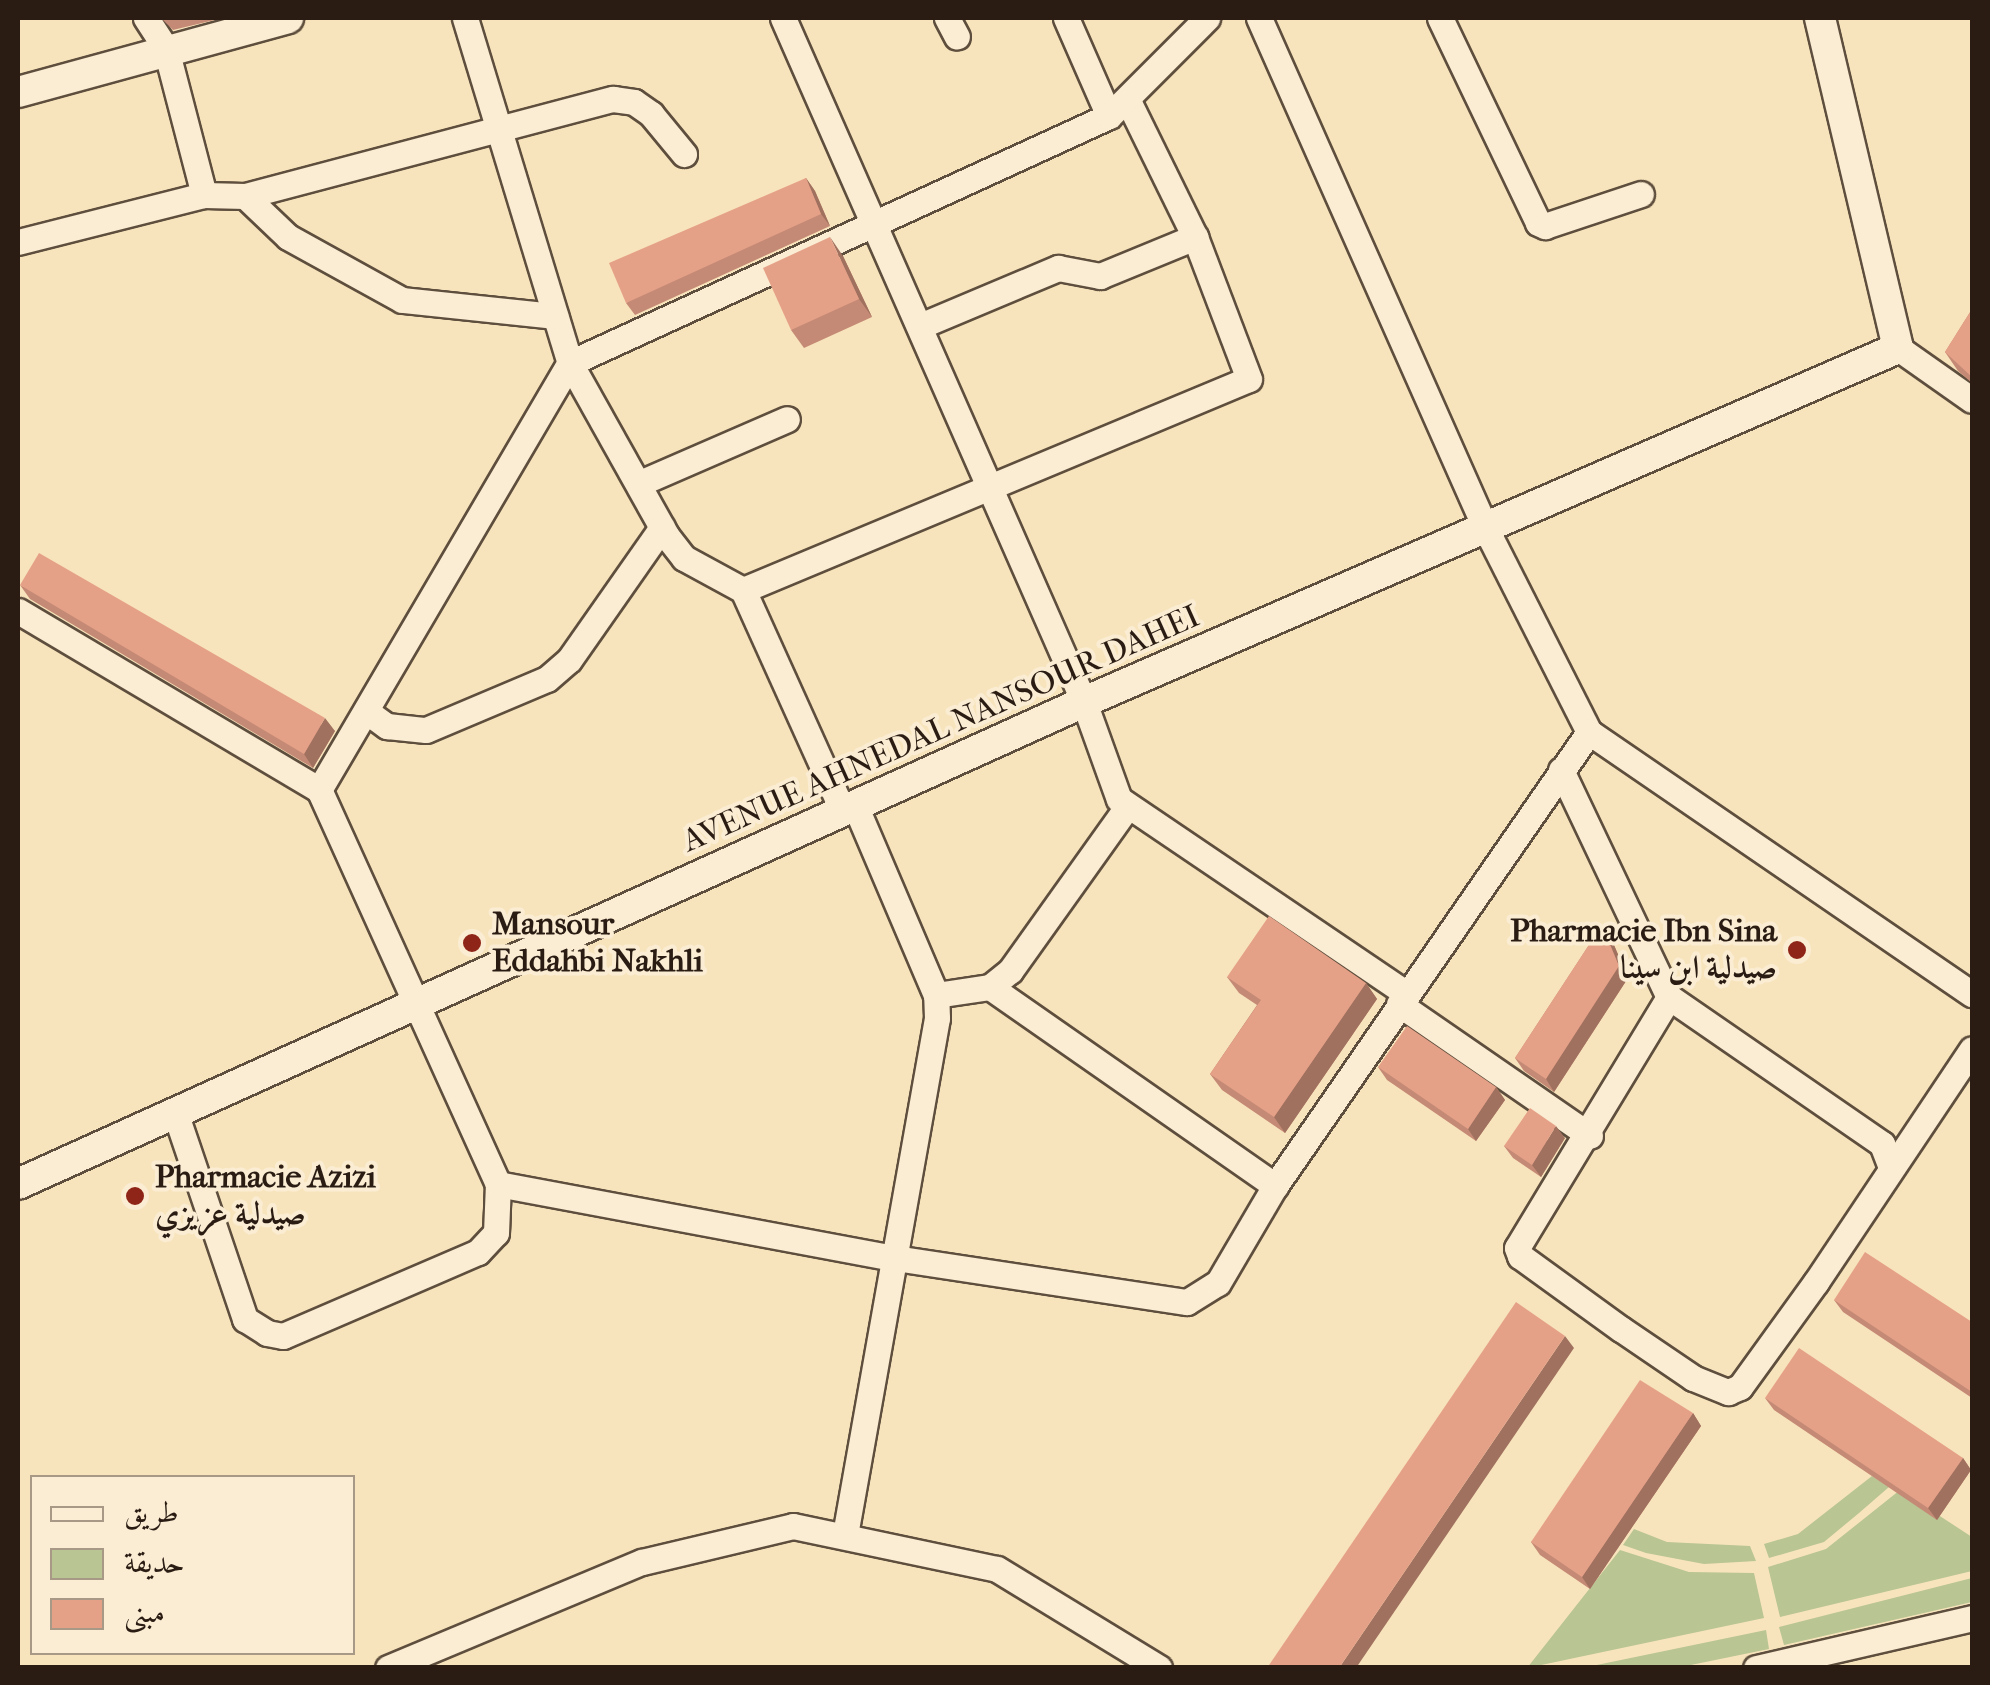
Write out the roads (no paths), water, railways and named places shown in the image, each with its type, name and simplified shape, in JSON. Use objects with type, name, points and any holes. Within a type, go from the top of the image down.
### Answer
[{"type":"street","points":[[146,18],[166,49],[204,195]]},
{"type":"street","points":[[18,92],[288,18]]},
{"type":"street","points":[[466,18],[570,363],[662,527],[684,558],[742,590],[936,995],[895,1258],[845,1535]]},
{"type":"street","points":[[784,18],[1127,808],[1402,999],[1590,1136]]},
{"type":"street","points":[[742,590],[992,491],[1249,379],[1195,237],[1066,18]]},
{"type":"street","points":[[319,790],[570,363],[1119,110],[1207,18]]},
{"type":"street","points":[[1259,18],[1484,525],[1589,732],[1972,994]]},
{"type":"street","points":[[1440,18],[1538,223],[1546,226],[1641,194]]},
{"type":"street","points":[[1820,18],[1898,348],[1972,400]]},
{"type":"street","points":[[18,242],[204,195],[245,196],[613,99],[634,102],[651,114],[684,154]]},
{"type":"street","points":[[245,196],[288,237],[402,300],[555,316]]},
{"type":"street","points":[[920,326],[1058,268],[1100,276],[1195,237]]},
{"type":"street","name":"AVENUE AHNEDAL NANSOUR DAHEI","points":[[18,1184],[1084,702],[1898,348]]},
{"type":"street","points":[[640,483],[787,419]]},
{"type":"street","points":[[366,711],[406,732],[426,730],[547,678],[569,660],[662,527]]},
{"type":"street","points":[[18,611],[319,790],[498,1184],[496,1232],[478,1252],[283,1336],[267,1333],[245,1319],[174,1112]]},
{"type":"street","points":[[498,1184],[895,1258],[1188,1302],[1218,1284],[1275,1186],[1589,732]]},
{"type":"street","points":[[1561,770],[1644,956],[1669,998],[1882,1144],[1890,1168]]},
{"type":"street","points":[[936,995],[990,986],[1025,955],[1127,808]]},
{"type":"street","points":[[990,986],[1275,1186]]},
{"type":"street","points":[[1669,998],[1590,1136],[1520,1238],[1520,1256],[1693,1378],[1728,1392],[1740,1387],[1972,1049]]},
{"type":"street","points":[[388,1668],[666,1555],[793,1526],[997,1569],[1151,1665]]},
{"type":"street","points":[[1756,1668],[1972,1618]]},
{"type":"place","name":"Mansour Eddahbi Nakhli","points":[[472,943]]},
{"type":"place","name":"Pharmacie Ibn Sina صيدلية ابن سينا","points":[[1797,950]]},
{"type":"place","name":"Pharmacie Azizi صيدلية عزيزي","points":[[135,1196]]}]
